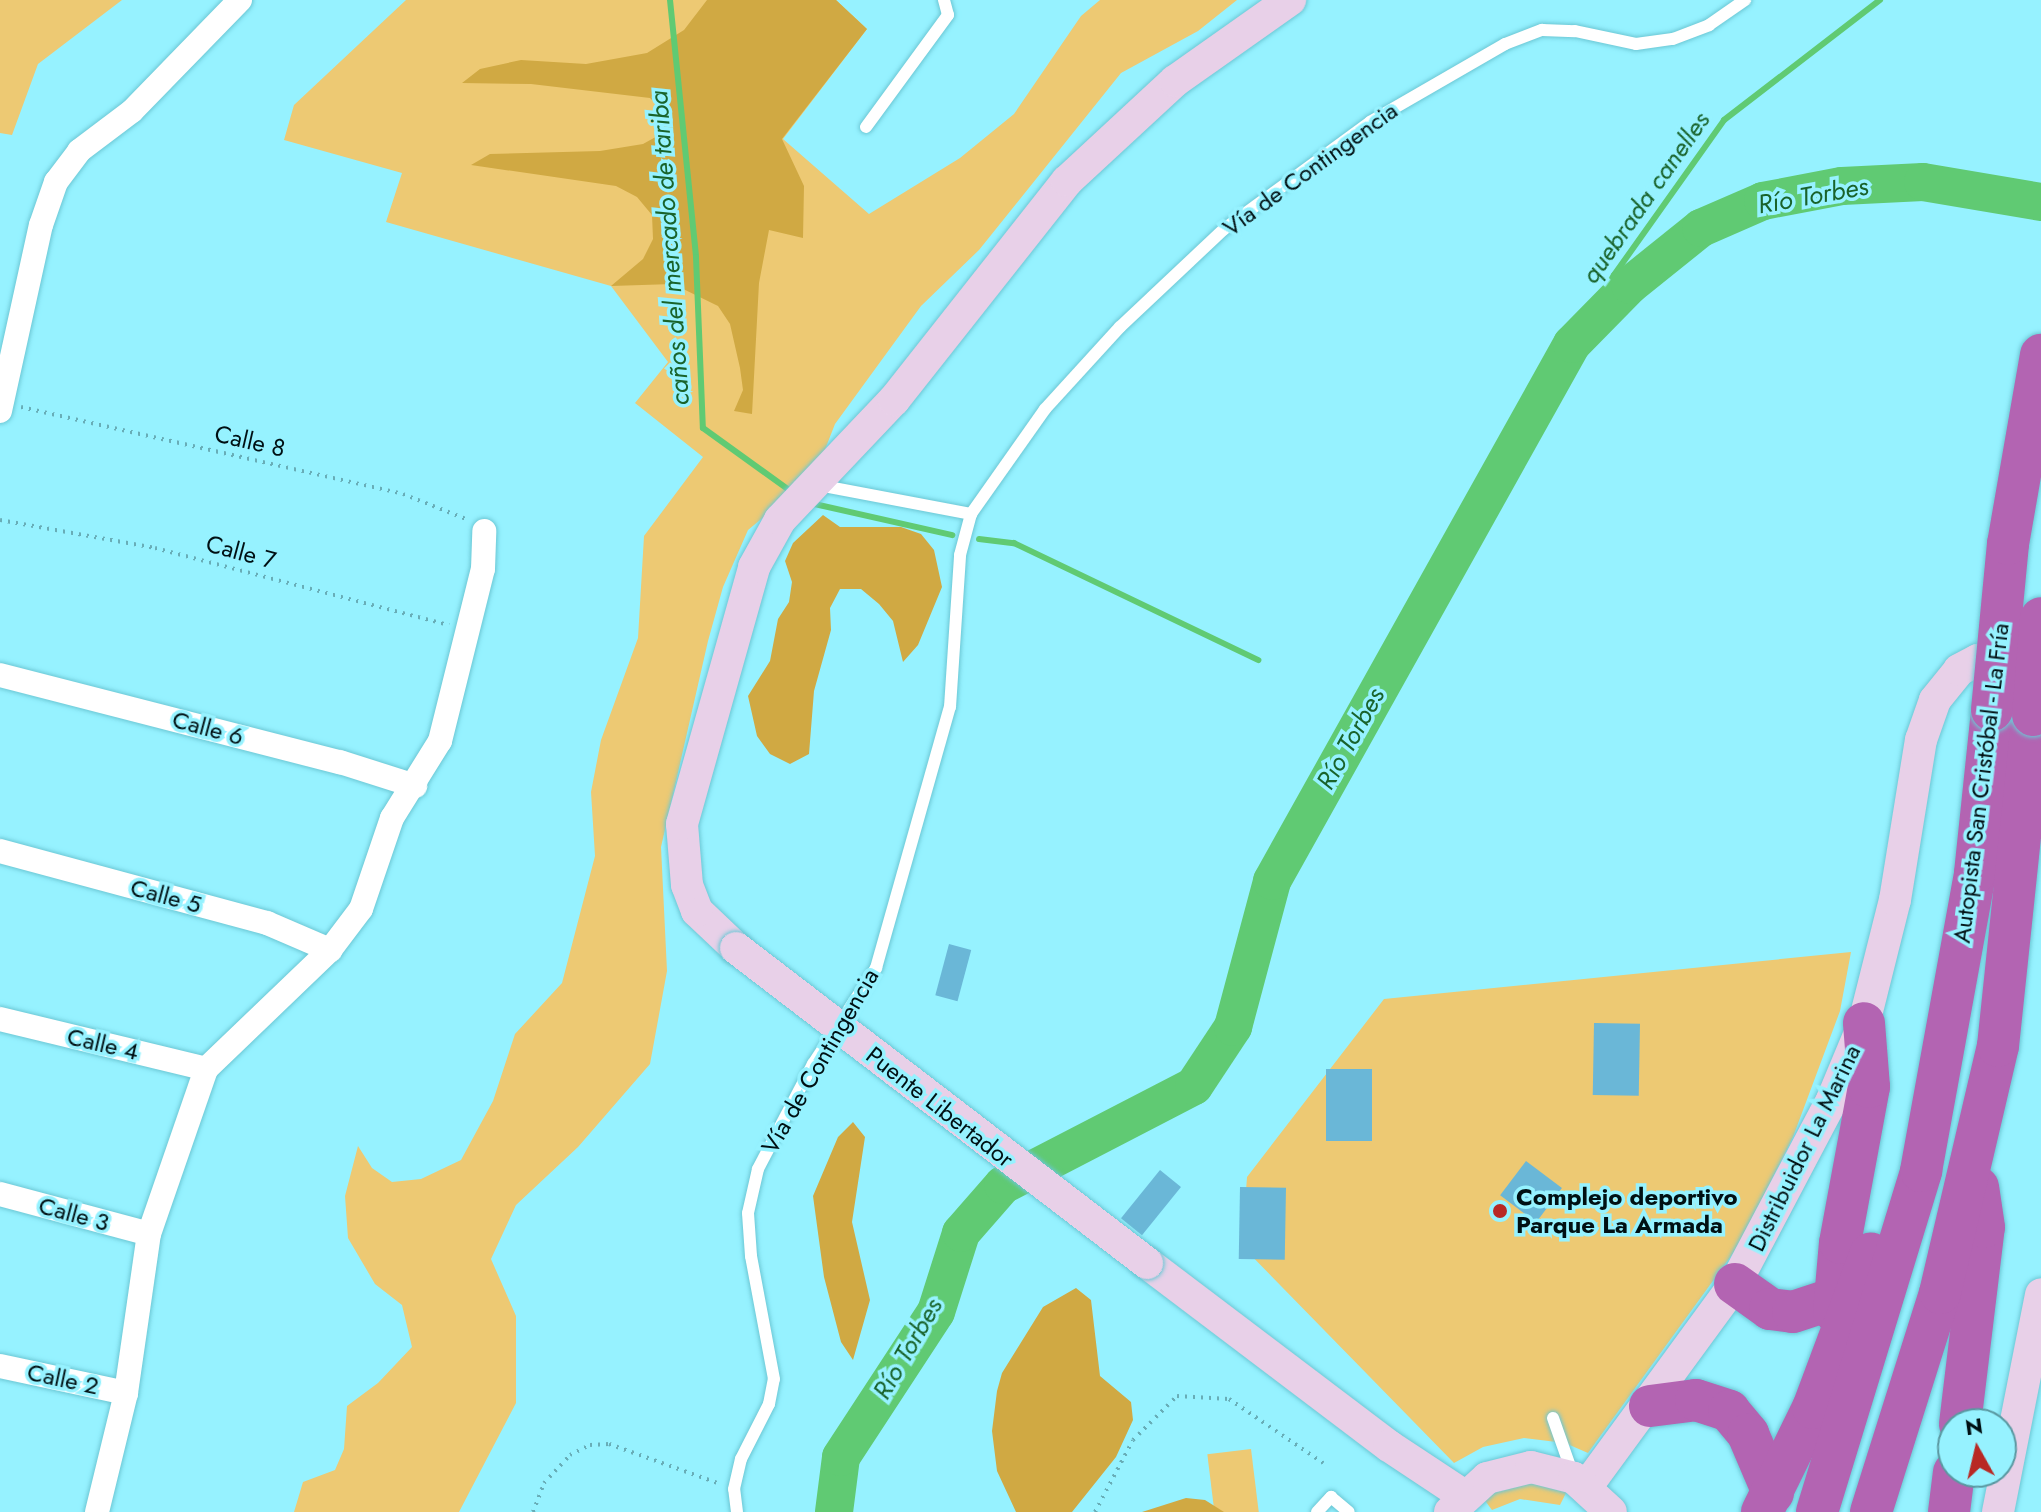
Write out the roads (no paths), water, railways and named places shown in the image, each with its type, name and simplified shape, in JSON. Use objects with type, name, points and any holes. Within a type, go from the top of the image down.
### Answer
[{"type":"highway","name":"Autopista San Cristóbal - La Fría","points":[[1767,1502],[1813,1408],[1836,1344],[1846,1296],[1880,1227],[1912,1097],[1941,1054],[1975,873],[2008,544],[2041,355]]},
{"type":"highway","name":"Autopista San Cristóbal - La Fría","points":[[1871,1512],[1940,1293],[1998,1046],[2041,618]]},
{"type":"highway","points":[[1735,1284],[1770,1309],[1806,1311],[1846,1296],[1869,1087],[1864,1023]]},
{"type":"highway","points":[[1817,1512],[1921,1171],[1941,1054]]},
{"type":"highway","points":[[1962,1408],[1984,1227],[1973,1154]]},
{"type":"highway","points":[[1650,1406],[1696,1400],[1729,1411],[1748,1434],[1767,1502]]},
{"type":"highway","points":[[1949,1512],[1952,1488]]},
{"type":"street","points":[[1,407],[41,225],[56,182],[79,151],[132,111],[240,0]]},
{"type":"street","name":"Puente Libertador","points":[[1290,0],[1175,81],[1067,181],[894,400],[818,485],[780,520],[754,567],[682,824],[687,885],[697,911],[736,948],[1389,1446],[1457,1504]]},
{"type":"street","points":[[97,1512],[126,1393],[149,1234],[206,1069],[330,950],[361,909],[392,818],[415,786],[440,741],[470,630],[484,531]]},
{"type":"street","name":"Distribuidor La Marina","points":[[1581,1482],[1650,1406],[1735,1284],[1800,1167],[1864,1023],[1895,900],[1921,740],[1935,700],[1959,670],[1978,660],[2041,656]]},
{"type":"street","name":"Calle 6","points":[[0,675],[340,762],[415,786]]},
{"type":"street","name":"Calle 5","points":[[0,851],[267,923],[330,950]]},
{"type":"street","name":"Calle 4","points":[[0,1019],[206,1069]]},
{"type":"street","name":"Calle 3","points":[[0,1194],[149,1234]]},
{"type":"street","points":[[1998,1512],[2041,1294]]},
{"type":"street","name":"Calle 2","points":[[0,1366],[126,1393]]},
{"type":"street","points":[[1457,1504],[1487,1478],[1516,1469],[1546,1469],[1581,1482],[1611,1512]]},
{"type":"lane","points":[[866,127],[948,15],[944,0]]},
{"type":"lane","name":"Vía de Contingencia","points":[[737,1512],[734,1489],[741,1459],[769,1404],[774,1379],[751,1256],[748,1213],[758,1169],[813,1064],[876,968],[950,707],[960,555],[971,514],[1045,409],[1120,327],[1224,229],[1370,122],[1505,44],[1542,30],[1575,31],[1636,44],[1673,39],[1709,25],[1745,0]]},
{"type":"lane","points":[[818,485],[971,514]]},
{"type":"lane","points":[[1553,1418],[1581,1482]]},
{"type":"lane","points":[[1317,1512],[1331,1497],[1349,1512]]},
{"type":"waterway","name":"caños del mercado de tariba","points":[[670,0],[696,257],[703,428],[793,493]]},
{"type":"waterway","name":"quebrada canelles","points":[[1572,344],[1614,275],[1724,120],[1880,0]]},
{"type":"waterway","name":"Río Torbes","points":[[834,1512],[841,1457],[936,1312],[961,1233],[1003,1185],[1194,1086],[1233,1027],[1272,881],[1572,344],[1630,285],[1701,228],[1763,201],[1842,186],[1923,182],[2041,202]]},
{"type":"waterway","name":"caños del mercado de tariba","points":[[810,503],[952,535]]},
{"type":"waterway","name":"caños del mercado de tariba","points":[[979,539],[1014,543],[1258,660]]},
{"type":"place","name":"Complejo deportivo Parque La Armada","points":[[1500,1211]]}]
